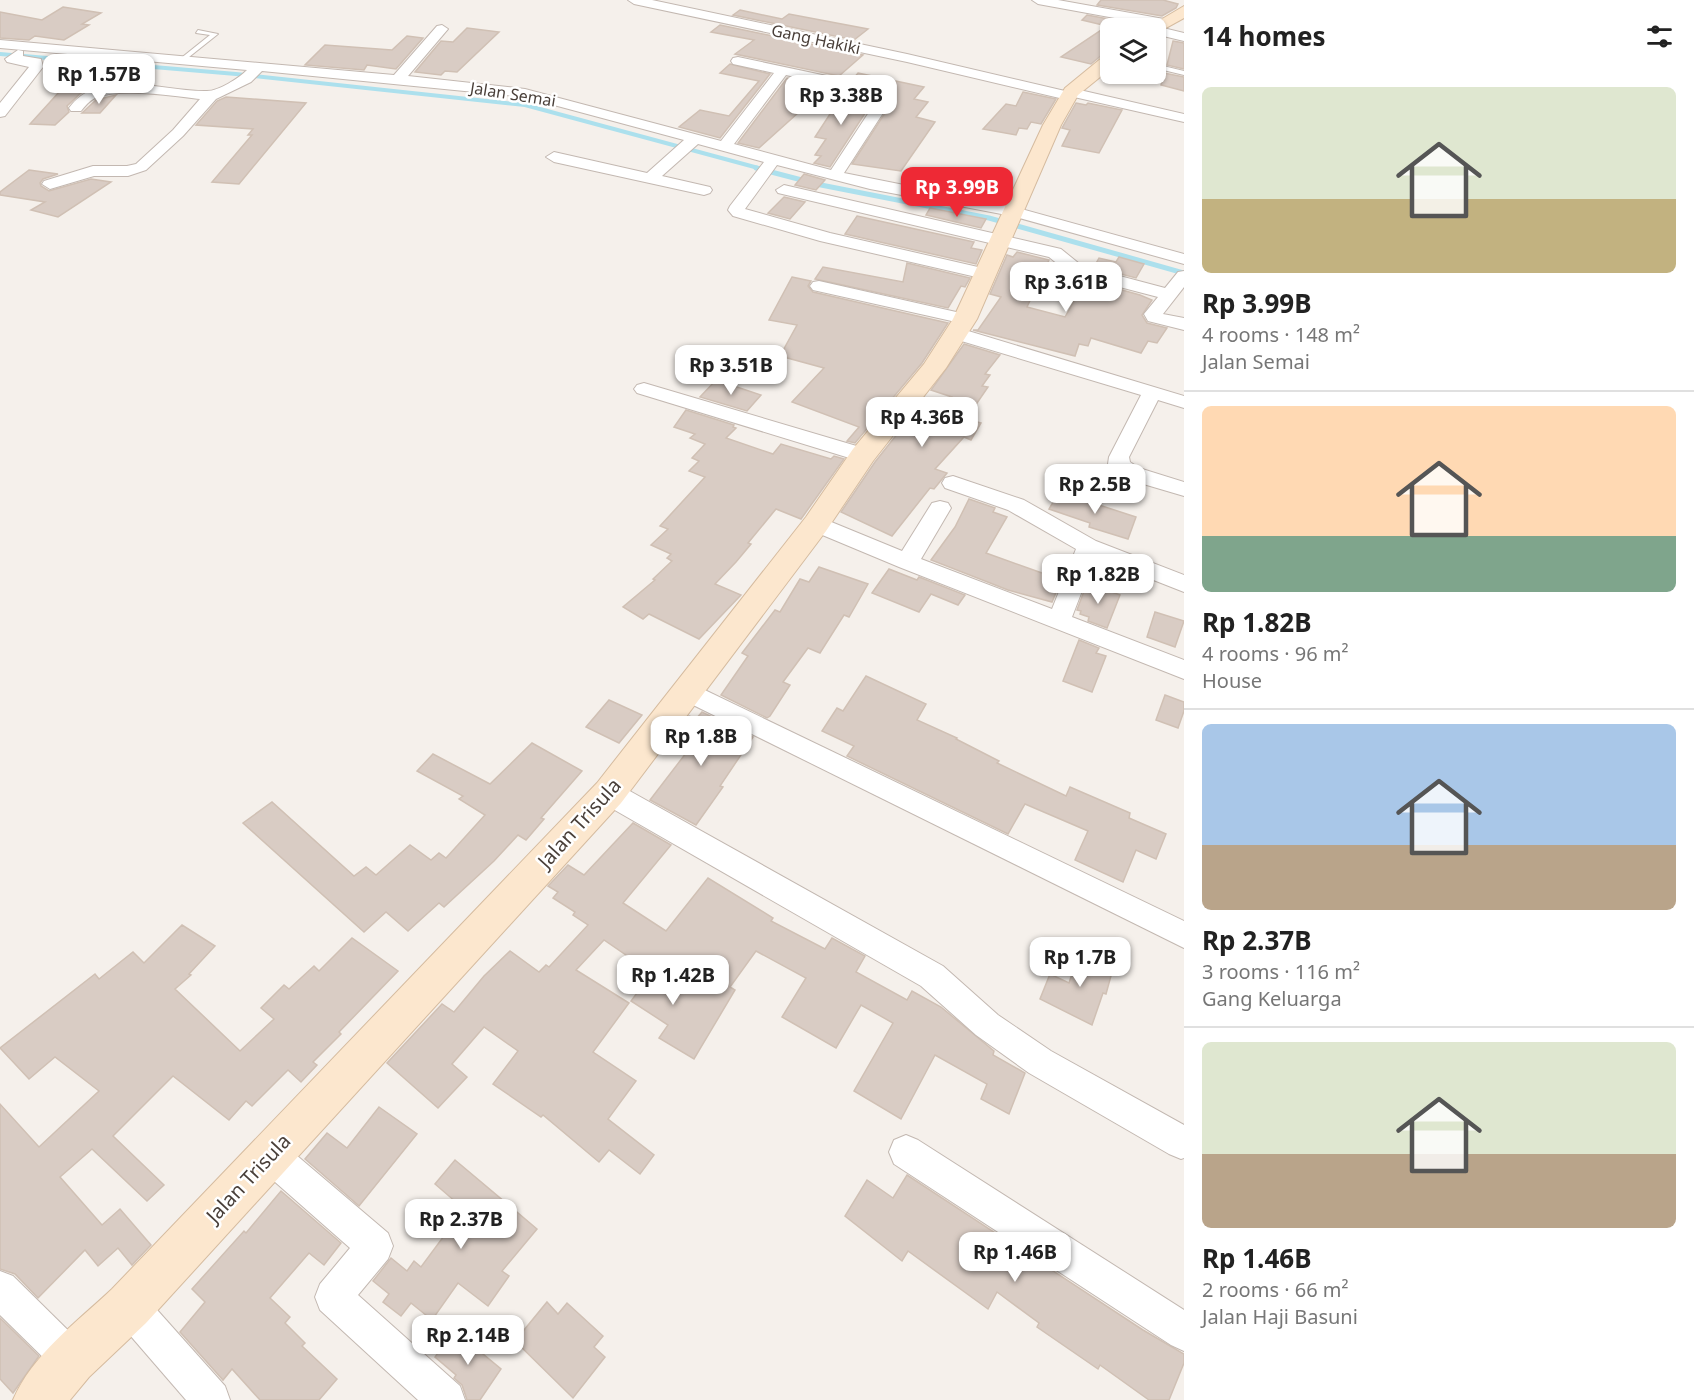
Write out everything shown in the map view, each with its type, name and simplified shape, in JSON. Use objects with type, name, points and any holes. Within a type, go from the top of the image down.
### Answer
[{"type":"street","name":"Gang Hakiki","points":[[634,0],[1184,118]]},
{"type":"street","points":[[1038,0],[1118,18]]},
{"type":"street","points":[[1166,22],[1184,11]]},
{"type":"street","points":[[398,79],[442,29]]},
{"type":"street","points":[[1166,30],[1184,37]]},
{"type":"street","points":[[1166,42],[1184,46]]},
{"type":"street","name":"Jalan Semai","points":[[0,44],[17,54],[182,60],[253,72],[398,79],[525,93],[686,146],[725,146],[768,167],[835,175],[1008,223]]},
{"type":"street","points":[[0,113],[37,64],[17,54]]},
{"type":"street","points":[[738,61],[878,91],[887,96],[835,175]]},
{"type":"street","name":"Jalan Trisula","points":[[38,1400],[72,1360],[129,1306],[609,793],[816,524],[862,455],[934,368],[960,326],[1052,125],[1070,94],[1100,68]]},
{"type":"street","points":[[725,146],[767,94],[782,71]]},
{"type":"street","points":[[50,184],[93,171],[119,171],[141,167],[177,134],[211,96],[253,72]]},
{"type":"street","points":[[76,108],[93,93],[108,91],[171,92],[211,96]]},
{"type":"street","points":[[650,178],[686,146]]},
{"type":"street","points":[[554,157],[704,190]]},
{"type":"street","points":[[768,167],[738,206],[736,210],[739,213],[826,237],[985,274]]},
{"type":"street","points":[[784,190],[1008,223],[1184,259]]},
{"type":"street","points":[[1008,223],[1055,252],[1076,270],[1168,294]]},
{"type":"street","points":[[1184,276],[1154,311],[1154,317],[1184,324]]},
{"type":"street","points":[[819,286],[960,326],[1184,402]]},
{"type":"street","points":[[644,389],[862,455]]},
{"type":"street","points":[[1152,392],[1119,457],[1119,464],[1131,473],[1184,489]]},
{"type":"street","points":[[953,483],[1016,505],[1088,546],[1184,584]]},
{"type":"street","points":[[907,562],[940,508]]},
{"type":"street","points":[[816,524],[1184,670]]},
{"type":"street","points":[[1059,621],[1088,546]]},
{"type":"street","points":[[686,690],[1184,935]]},
{"type":"street","points":[[609,793],[932,976],[987,1025],[1040,1062],[1180,1142]]},
{"type":"street","points":[[906,1152],[1184,1332]]},
{"type":"street","points":[[270,1155],[375,1246],[333,1296],[446,1400]]},
{"type":"street","points":[[0,1289],[72,1360]]},
{"type":"street","points":[[129,1306],[211,1400]]},
{"type":"lane","points":[[182,60],[215,34],[198,32]]},
{"type":"lane","points":[[1166,69],[1184,73]]},
{"type":"building","points":[[1101,0],[1163,0],[1178,4],[1176,8],[1162,16],[1097,5]]},
{"type":"building","points":[[63,7],[101,13],[82,24],[89,25],[64,40],[35,36],[29,40],[0,38],[0,12],[42,20]]},
{"type":"building","points":[[740,10],[782,19],[789,14],[868,29],[854,40],[733,15]]},
{"type":"building","points":[[1087,15],[1103,18],[1100,18],[1100,24],[1082,20]]},
{"type":"building","points":[[720,25],[863,55],[839,76],[735,54],[754,40],[711,32]]},
{"type":"building","points":[[467,28],[499,32],[457,72],[445,71],[441,75],[415,72],[441,41],[453,42]]},
{"type":"building","points":[[1100,31],[1100,56],[1091,64],[1061,57]]},
{"type":"building","points":[[407,36],[423,38],[396,69],[367,65],[364,70],[305,65],[325,45],[392,50]]},
{"type":"building","points":[[1173,41],[1184,43],[1184,69],[1167,65]]},
{"type":"building","points":[[730,64],[770,74],[720,138],[679,127],[700,110],[729,116],[759,81],[720,73]]},
{"type":"building","points":[[858,73],[924,87],[914,99],[928,102],[916,117],[935,122],[901,171],[852,164],[896,96],[883,86],[853,79]]},
{"type":"building","points":[[1166,73],[1184,77],[1184,91],[1161,85],[1166,84]]},
{"type":"building","points":[[787,78],[827,87],[759,148],[738,143]]},
{"type":"building","points":[[70,80],[130,80],[97,86],[81,93],[67,106],[69,112],[55,125],[30,124]]},
{"type":"building","points":[[845,91],[875,98],[830,167],[814,163],[821,156],[815,155],[826,139],[815,137]]},
{"type":"building","points":[[1023,92],[1056,99],[1041,124],[1031,122],[1027,129],[1019,128],[1016,135],[983,129],[1006,104],[1016,106]]},
{"type":"building","points":[[116,95],[100,113],[82,113],[96,100]]},
{"type":"building","points":[[226,97],[306,103],[239,184],[212,182],[252,135],[248,135],[253,129],[196,125],[217,101]]},
{"type":"building","points":[[1076,103],[1086,105],[1088,103],[1122,110],[1099,153],[1062,146],[1070,130],[1062,128]]},
{"type":"building","points":[[29,170],[58,174],[43,179],[40,183],[49,191],[91,179],[111,182],[58,217],[31,210],[45,202],[0,195],[0,192]]},
{"type":"building","points":[[804,174],[825,180],[816,190],[795,185]]},
{"type":"building","points":[[784,197],[805,202],[790,219],[768,213]]},
{"type":"building","points":[[930,208],[986,219],[981,228],[926,215]]},
{"type":"building","points":[[857,216],[974,242],[971,248],[982,250],[976,264],[845,234]]},
{"type":"building","points":[[1017,252],[1049,260],[1027,307],[1065,317],[1086,280],[1152,300],[1142,315],[1147,323],[1167,328],[1157,343],[1148,341],[1141,353],[1091,338],[1088,346],[1079,344],[1075,356],[973,330],[978,330],[1001,297],[990,294],[1007,255],[1013,257]]},
{"type":"building","points":[[1119,257],[1144,264],[1136,278],[1094,267],[1099,258],[1116,262]]},
{"type":"building","points":[[907,263],[970,278],[965,287],[961,286],[948,308],[815,279],[823,267],[903,282]]},
{"type":"building","points":[[792,277],[811,281],[808,286],[813,292],[948,323],[922,363],[855,443],[847,441],[859,427],[792,402],[824,368],[780,356],[797,325],[769,320]]},
{"type":"building","points":[[964,344],[1000,355],[985,374],[990,375],[982,386],[988,387],[966,419],[981,423],[971,440],[964,437],[935,469],[947,473],[934,489],[930,488],[892,536],[841,512],[875,462],[902,428],[919,435],[925,428],[930,430],[952,397],[931,390]]},
{"type":"building","points":[[716,380],[761,395],[747,411],[700,397]]},
{"type":"building","points":[[686,410],[734,425],[733,427],[736,428],[726,438],[773,454],[781,444],[831,459],[834,456],[844,459],[801,519],[776,509],[748,543],[751,544],[715,584],[741,595],[699,639],[649,614],[643,619],[623,607],[655,580],[653,579],[672,561],[667,558],[671,554],[651,545],[668,529],[660,526],[705,477],[689,471],[699,461],[692,458],[705,444],[690,438],[695,434],[674,427]]},
{"type":"building","points":[[1059,492],[1136,517],[1128,539],[1089,527],[1090,523],[1049,509]]},
{"type":"building","points":[[969,499],[995,508],[993,512],[1007,517],[986,553],[1042,573],[1044,570],[1063,576],[1052,602],[1008,590],[931,560],[955,527]]},
{"type":"building","points":[[819,567],[868,584],[849,617],[844,615],[820,653],[808,648],[783,682],[790,685],[767,718],[721,695],[748,656],[742,653],[775,610],[780,612],[800,579],[809,582]]},
{"type":"building","points":[[889,569],[917,580],[919,577],[965,595],[958,605],[931,594],[919,612],[872,593]]},
{"type":"building","points":[[1087,583],[1120,595],[1107,628],[1088,621],[1089,617],[1080,614],[1081,611],[1077,610]]},
{"type":"building","points":[[1155,612],[1184,621],[1175,647],[1147,637]]},
{"type":"building","points":[[1079,640],[1099,648],[1096,653],[1106,656],[1092,692],[1063,681]]},
{"type":"building","points":[[866,676],[926,704],[917,720],[957,738],[999,761],[997,763],[1066,796],[1070,787],[1130,813],[1129,818],[1166,834],[1156,859],[1136,850],[1123,882],[1075,860],[1088,831],[1025,804],[1008,834],[847,756],[854,746],[822,731],[837,708],[843,711]]},
{"type":"building","points":[[1165,695],[1184,702],[1184,711],[1178,728],[1156,720]]},
{"type":"building","points":[[609,700],[642,715],[619,743],[586,727]]},
{"type":"building","points":[[702,712],[753,737],[720,786],[723,787],[696,825],[650,800],[693,744],[675,735],[689,716],[696,719]]},
{"type":"building","points":[[532,743],[582,771],[541,818],[544,819],[526,840],[518,835],[494,861],[444,907],[439,903],[408,931],[386,912],[364,932],[243,823],[272,802],[354,876],[366,867],[376,875],[410,845],[431,860],[439,853],[446,858],[485,815],[459,799],[463,796],[417,771],[433,754],[490,784]]},
{"type":"building","points":[[633,823],[671,845],[623,903],[666,931],[708,878],[773,918],[771,921],[825,949],[832,938],[865,956],[856,972],[907,1000],[912,991],[941,1007],[994,1051],[993,1055],[1025,1073],[1009,1114],[981,1099],[987,1084],[935,1055],[901,1119],[854,1091],[893,1023],[861,1005],[836,1048],[782,1017],[806,978],[756,951],[730,987],[735,990],[694,1059],[659,1038],[668,1025],[631,1001],[652,973],[604,940],[576,970],[629,1003],[593,1052],[636,1081],[608,1119],[654,1155],[640,1174],[609,1150],[599,1162],[543,1115],[541,1117],[493,1084],[518,1051],[484,1027],[452,1064],[467,1077],[438,1108],[387,1063],[442,1004],[454,1012],[484,976],[510,951],[539,972],[546,965],[549,967],[588,925],[573,915],[575,912],[553,898],[558,892],[548,886],[568,865],[584,875]]},
{"type":"building","points":[[182,925],[215,946],[189,974],[191,975],[175,989],[240,1051],[274,1019],[261,1008],[284,985],[289,989],[314,966],[319,971],[352,938],[398,971],[339,1032],[341,1034],[313,1062],[317,1065],[301,1082],[288,1070],[252,1106],[246,1101],[229,1120],[173,1076],[113,1136],[164,1185],[147,1201],[92,1149],[60,1177],[102,1225],[120,1209],[151,1245],[132,1265],[118,1248],[98,1266],[85,1250],[38,1298],[15,1274],[0,1269],[0,1104],[39,1147],[99,1091],[55,1057],[29,1079],[0,1048],[95,974],[99,979],[133,952],[144,963]]},
{"type":"building","points":[[1080,950],[1114,965],[1106,994],[1103,993],[1092,1025],[1040,999],[1050,974],[1069,983]]},
{"type":"building","points":[[379,1107],[417,1134],[359,1206],[305,1159],[327,1133],[347,1148]]},
{"type":"building","points":[[455,1160],[537,1229],[502,1271],[509,1276],[488,1306],[458,1283],[432,1320],[411,1303],[401,1316],[383,1302],[389,1294],[373,1281],[391,1258],[407,1271],[414,1261],[421,1267],[464,1209],[435,1184]]},
{"type":"building","points":[[907,1175],[1143,1330],[1184,1354],[1184,1363],[1169,1400],[1149,1400],[1100,1365],[1098,1369],[1037,1327],[1039,1323],[997,1292],[988,1309],[908,1251],[902,1261],[845,1216],[867,1180],[893,1198]]},
{"type":"building","points":[[281,1191],[341,1243],[324,1265],[309,1253],[270,1298],[290,1317],[285,1323],[305,1343],[302,1346],[337,1379],[319,1400],[260,1400],[232,1369],[223,1380],[180,1332],[205,1302],[192,1289],[244,1231],[246,1233]]},
{"type":"building","points":[[547,1302],[558,1314],[567,1303],[603,1336],[594,1347],[605,1357],[573,1398],[515,1341]]},
{"type":"building","points":[[0,1318],[39,1356],[13,1393],[0,1379]]},
{"type":"building","points":[[454,1330],[501,1369],[480,1400],[467,1400],[462,1385],[454,1378],[456,1375],[435,1357]]},
{"type":"waterway","points":[[0,54],[236,74],[525,105],[762,169]]},
{"type":"waterway","points":[[756,168],[821,185],[989,218],[1184,273]]}]
